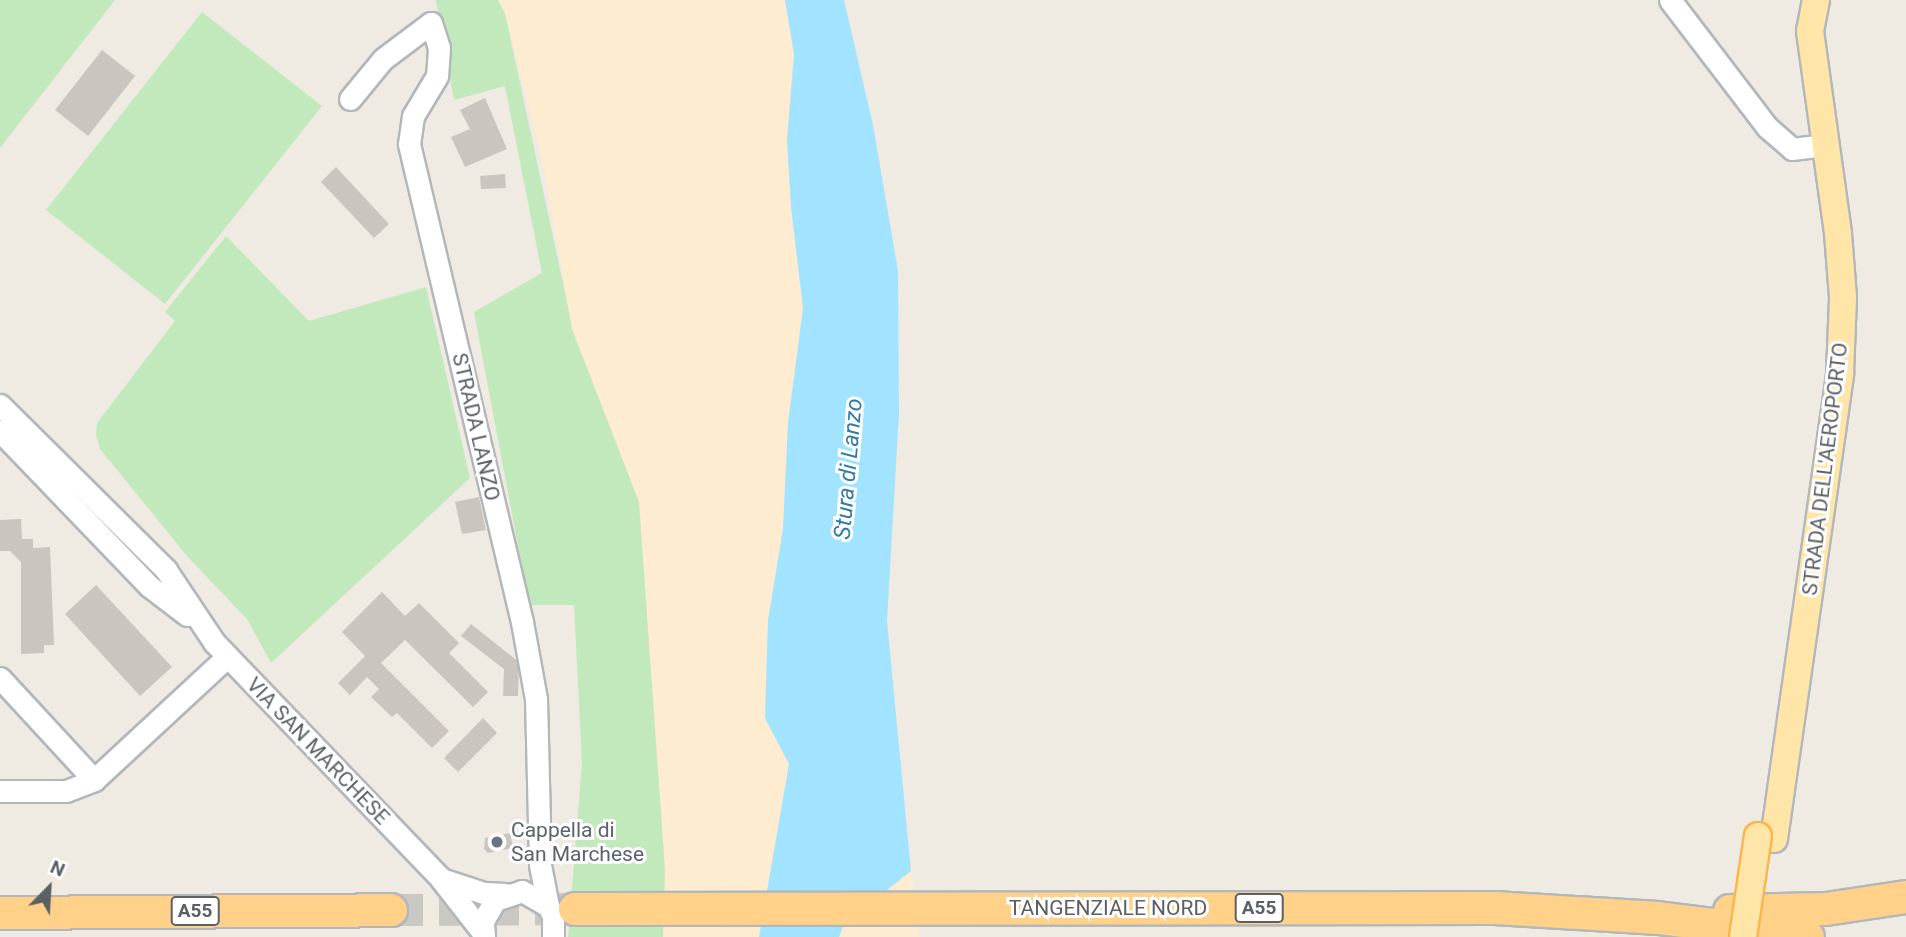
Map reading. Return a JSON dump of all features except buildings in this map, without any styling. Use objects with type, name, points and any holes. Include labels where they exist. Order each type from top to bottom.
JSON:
[{"type":"highway","points":[[1658,918],[1746,909],[1826,909],[1906,897]]},
{"type":"highway","name":"TANGENZIALE NORD","points":[[572,908],[1495,908],[1658,918],[1808,937]]},
{"type":"highway","name":"A55","points":[[0,913],[391,909]]},
{"type":"main road","name":"STRADA DELL'AEROPORTO","points":[[1743,937],[1766,837],[1840,373],[1843,297],[1817,146],[1793,37],[1798,0]]},
{"type":"main road","name":"STRADA DELL'AEROPORTO","points":[[1816,0],[1810,31],[1817,146]]},
{"type":"main road","name":"STRADA DELL'AEROPORTO","points":[[1760,937],[1766,837]]},
{"type":"street","points":[[1670,0],[1767,127],[1780,135],[1792,149],[1817,146]]},
{"type":"street","name":"STRADA LANZO","points":[[350,99],[383,59],[432,23],[439,48],[437,76],[413,116],[409,144],[522,622],[536,699],[540,865],[572,908],[553,916],[554,937]]},
{"type":"street","name":"VIA SAN MARCHESE","points":[[0,405],[166,570],[197,623]]},
{"type":"street","name":"VIA SAN MARCHESE","points":[[0,431],[149,586],[197,623],[441,879],[484,935]]},
{"type":"street","points":[[0,791],[66,791],[94,780],[227,657]]},
{"type":"street","points":[[0,678],[94,780]]},
{"type":"street","name":"STRADA LANZO","points":[[484,935],[487,910],[513,893],[535,872],[541,840]]},
{"type":"street","name":"VIA SAN MARCHESE","points":[[441,879],[484,893],[513,893]]},
{"type":"street","points":[[513,893],[572,908]]},
{"type":"green space","points":[[0,0],[115,0],[0,148]]},
{"type":"green space","points":[[436,0],[498,0],[505,13],[572,325],[660,23],[667,937],[568,937],[582,763],[574,605],[529,605],[474,312],[542,273],[505,86],[454,100]]},
{"type":"green space","points":[[202,12],[322,106],[165,304],[46,210]]},
{"type":"green space","points":[[226,236],[309,321],[426,287],[470,478],[271,663],[247,619],[188,557],[100,449],[96,435],[97,423],[175,321],[165,312]]},
{"type":"sand","points":[[498,0],[785,0],[794,54],[787,140],[791,207],[803,308],[788,423],[783,529],[768,620],[765,718],[789,764],[767,937],[663,937],[665,869],[639,502],[572,329],[544,167],[505,13]]},
{"type":"sand","points":[[911,871],[920,937],[838,937],[844,924],[874,890]]},
{"type":"water","name":"Stura di Lanzo","points":[[785,0],[844,0],[873,125],[898,271],[899,413],[887,621],[911,871],[844,924],[839,937],[759,937],[789,764],[765,718],[768,620],[783,529],[788,423],[803,308],[791,207],[787,141],[794,54]]},
{"type":"tunnel","points":[[391,910],[574,909]]},
{"type":"place","name":"Cappella di San Marchese","points":[[497,842]]}]
